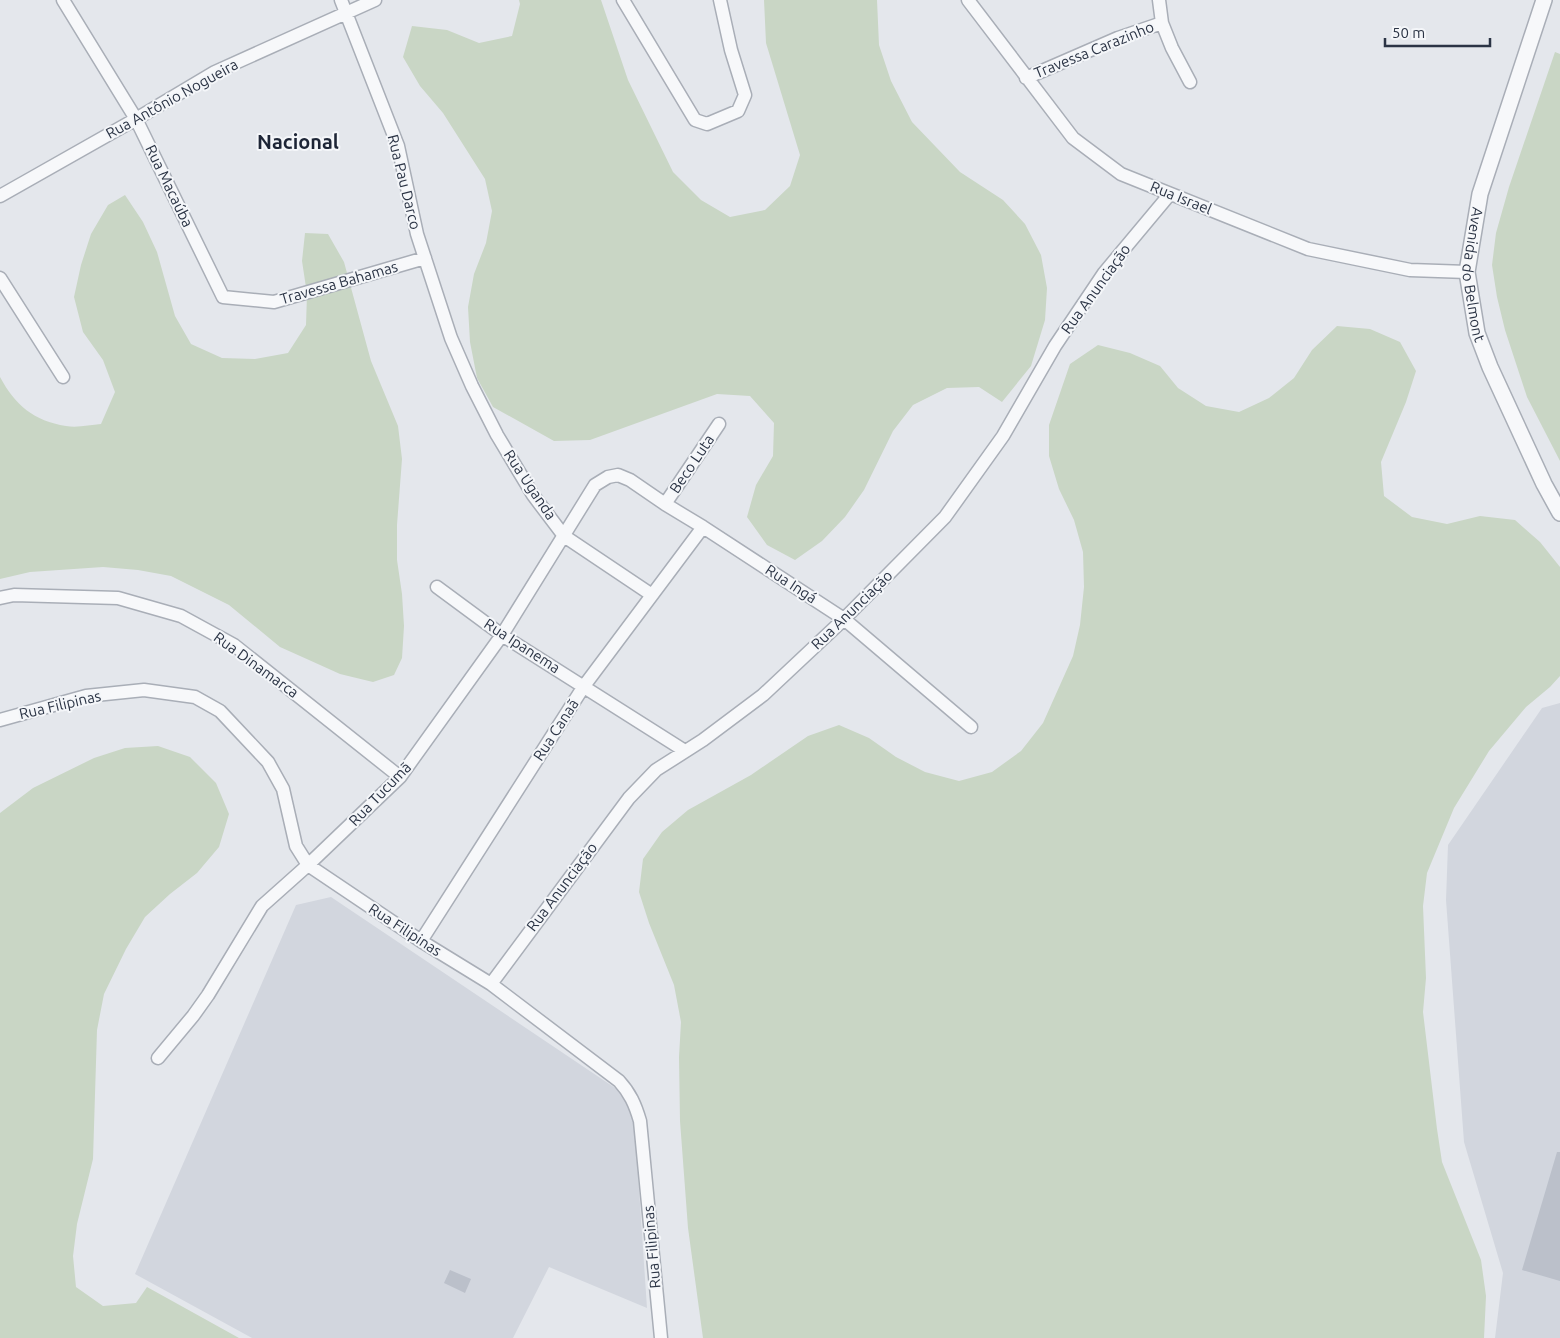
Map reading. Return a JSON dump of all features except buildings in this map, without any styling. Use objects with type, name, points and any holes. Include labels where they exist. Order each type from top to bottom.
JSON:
[{"type":"street","name":"Rua Macaúba","points":[[63,0],[136,119],[223,297]]},
{"type":"street","name":"Rua Pau Darco","points":[[341,0],[398,146],[417,234],[451,338]]},
{"type":"street","name":"Rua Antônio Nogueira","points":[[0,196],[215,72],[375,0]]},
{"type":"street","points":[[623,0],[695,120],[707,124],[738,111],[745,95],[731,50],[720,0]]},
{"type":"street","name":"Rua Israel","points":[[968,0],[1073,138],[1121,174],[1308,249],[1410,270],[1468,272]]},
{"type":"street","points":[[1159,0],[1162,23],[1172,48],[1190,82]]},
{"type":"street","name":"Avenida do Belmont","points":[[1544,0],[1480,194],[1468,272],[1477,333],[1490,367],[1544,484],[1560,513]]},
{"type":"street","name":"Travessa Carazinho","points":[[1026,78],[1118,38],[1162,23]]},
{"type":"street","name":"Rua Anunciação","points":[[491,984],[629,798],[656,770],[703,740],[763,695],[844,619],[945,517],[1003,436],[1055,346],[1104,273],[1170,194]]},
{"type":"street","name":"Travessa Bahamas","points":[[223,297],[274,302],[425,258]]},
{"type":"street","points":[[0,278],[63,377]]},
{"type":"street","name":"Rua Uganda","points":[[451,338],[472,386],[497,435],[533,495],[564,536],[652,595]]},
{"type":"street","name":"Beco Luta","points":[[665,504],[719,424]]},
{"type":"street","name":"Rua Ingá","points":[[595,485],[608,477],[618,475],[630,480],[844,619],[971,727]]},
{"type":"street","name":"Rua Tucumã","points":[[158,1058],[208,995],[262,906],[400,777],[502,635],[595,485]]},
{"type":"street","name":"Rua Canaã","points":[[421,941],[584,686],[703,527]]},
{"type":"street","name":"Rua Ipanema","points":[[437,587],[502,635],[685,751]]},
{"type":"street","name":"Rua Dinamarca","points":[[0,598],[14,595],[118,598],[181,616],[234,645],[400,777]]},
{"type":"street","name":"Rua Filipinas","points":[[0,720],[86,696],[144,690],[195,697],[220,711],[268,762],[283,789],[296,846],[308,865],[421,941],[491,984],[620,1081],[630,1093],[640,1121],[661,1338]]},
{"type":"shaded area","points":[[1560,703],[1560,1338],[1495,1338],[1503,1273],[1464,1142],[1446,900],[1448,845],[1542,708]]},
{"type":"shaded area","points":[[331,897],[633,1100],[647,1308],[549,1267],[513,1338],[252,1338],[135,1274],[296,905]]},
{"type":"green space","points":[[519,0],[601,0],[628,80],[673,172],[701,200],[730,217],[765,210],[790,186],[800,155],[766,43],[764,0],[877,0],[879,45],[891,81],[912,122],[960,172],[1003,200],[1025,224],[1041,255],[1047,288],[1045,320],[1031,366],[1002,402],[979,387],[947,388],[913,405],[893,431],[864,490],[845,517],[822,541],[795,560],[767,545],[747,517],[756,485],[773,456],[774,423],[750,396],[717,394],[590,440],[554,441],[493,407],[477,378],[470,342],[468,307],[474,274],[486,243],[492,211],[485,179],[443,113],[420,86],[403,57],[412,26],[447,30],[479,43],[512,36],[520,4]]},
{"type":"green space","points":[[1555,52],[1560,54],[1560,461],[1527,397],[1505,330],[1492,265],[1496,233],[1509,187]]},
{"type":"green space","points":[[125,195],[143,222],[157,252],[175,316],[191,344],[222,358],[255,359],[288,353],[306,325],[307,294],[302,261],[305,233],[328,234],[344,262],[371,361],[398,426],[402,459],[397,525],[397,560],[404,626],[402,658],[394,675],[373,682],[340,674],[280,647],[229,605],[171,576],[138,570],[103,567],[30,572],[0,579],[0,377],[12,396],[35,416],[55,424],[70,427],[101,424],[115,392],[103,360],[83,332],[74,297],[81,265],[91,234],[108,205]]},
{"type":"green space","points":[[1337,326],[1370,329],[1400,342],[1416,371],[1406,402],[1381,462],[1384,496],[1412,517],[1447,524],[1480,516],[1515,520],[1540,542],[1560,567],[1560,676],[1526,707],[1489,751],[1454,808],[1427,873],[1423,906],[1426,978],[1423,1012],[1437,1129],[1442,1162],[1481,1260],[1486,1296],[1484,1338],[703,1338],[688,1228],[680,1121],[679,1057],[681,1022],[674,985],[649,923],[639,892],[643,859],[662,832],[688,810],[751,775],[808,736],[839,725],[869,738],[896,757],[925,772],[959,781],[992,772],[1021,751],[1043,723],[1073,656],[1080,625],[1084,587],[1083,552],[1074,520],[1059,489],[1049,456],[1049,425],[1070,364],[1098,345],[1130,353],[1160,366],[1178,388],[1206,406],[1239,412],[1269,398],[1294,378],[1312,350]]},
{"type":"green space","points":[[158,746],[190,757],[216,783],[229,814],[219,847],[197,873],[145,917],[126,949],[104,994],[97,1030],[93,1159],[77,1224],[73,1256],[76,1287],[103,1306],[136,1303],[147,1287],[239,1338],[0,1338],[0,813],[33,788],[94,758],[125,748]]},
{"type":"district","name":"Nacional","points":[[298,142]]}]
